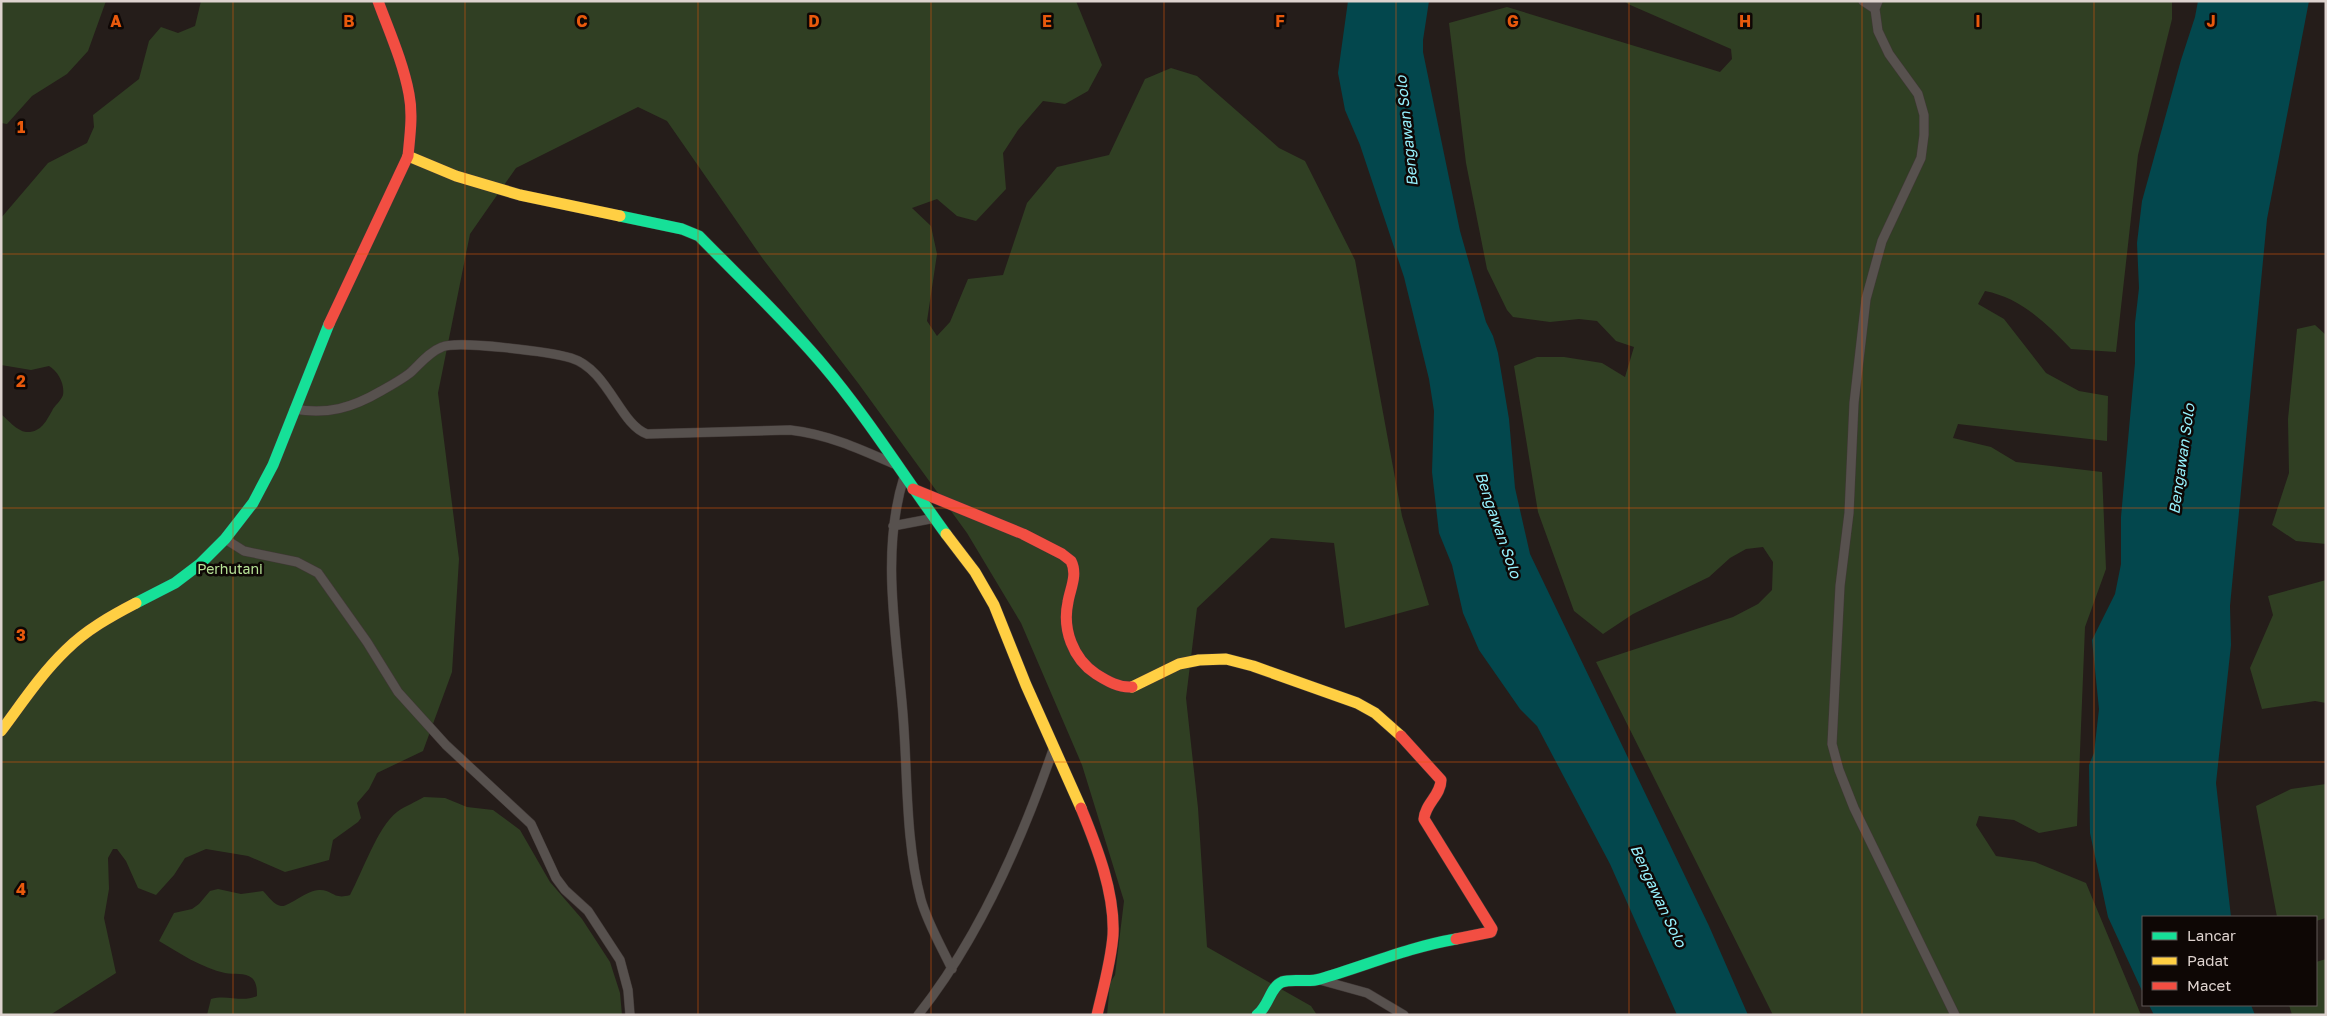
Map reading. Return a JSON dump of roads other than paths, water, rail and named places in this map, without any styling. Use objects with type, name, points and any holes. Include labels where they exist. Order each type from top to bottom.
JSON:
[{"type":"street","points":[[1,731],[49,667],[67,648],[108,618],[181,580],[200,564],[225,539],[253,503],[273,465],[342,294],[408,156],[411,126],[409,95],[400,60],[378,1]]},
{"type":"street","points":[[1863,1],[1876,5],[1876,24],[1881,39],[1889,54],[1918,94],[1924,115],[1924,135],[1921,158],[1882,241],[1867,292],[1854,403],[1849,513],[1840,586],[1832,744],[1839,770],[1854,808],[1955,1015]]},
{"type":"street","points":[[408,156],[456,176],[520,195],[682,229],[699,236],[822,364],[862,414],[904,478],[975,572],[994,605],[1026,685],[1094,839],[1109,895],[1113,934],[1109,963],[1097,1015]]},
{"type":"street","points":[[294,410],[325,412],[348,408],[394,384],[436,350],[450,345],[466,344],[550,354],[570,358],[585,364],[600,379],[634,427],[647,434],[790,430],[810,432],[836,440],[894,464]]},
{"type":"street","points":[[904,478],[897,499],[893,526],[895,648],[903,715],[908,820],[921,900],[930,925],[952,969]]},
{"type":"street","points":[[913,489],[1005,527],[1060,552],[1070,559],[1074,571],[1066,607],[1067,631],[1074,651],[1100,677],[1120,686],[1134,687],[1159,672],[1197,660],[1219,658],[1243,663],[1370,710],[1412,748],[1442,780],[1441,787],[1426,808],[1424,819],[1470,890],[1492,929],[1491,932],[1422,944],[1317,980],[1280,983],[1274,988],[1265,1009],[1257,1015]]},
{"type":"street","points":[[893,526],[935,518]]},
{"type":"street","points":[[225,539],[244,550],[297,562],[318,573],[367,642],[398,692],[446,745],[531,824],[556,878],[565,890],[588,911],[620,960],[628,990],[630,1015]]},
{"type":"street","points":[[918,1015],[952,969],[994,892],[1037,796],[1054,747]]},
{"type":"street","points":[[1317,980],[1367,993],[1404,1015]]},
{"type":"water","name":"Bengawan Solo","points":[[1348,1],[1429,1],[1423,52],[1460,231],[1486,322],[1498,353],[1509,419],[1515,488],[1530,554],[1709,926],[1748,1015],[1677,1015],[1610,864],[1537,726],[1520,709],[1479,650],[1463,613],[1452,565],[1439,533],[1432,472],[1434,411],[1429,379],[1404,277],[1360,145],[1345,110],[1338,73]]},
{"type":"water","name":"Bengawan Solo","points":[[2198,1],[2309,1],[2267,219],[2230,606],[2231,645],[2216,783],[2231,916],[2142,916],[2142,991],[2108,917],[2090,833],[2089,765],[2094,753],[2099,709],[2092,640],[2115,594],[2121,564],[2121,517],[2135,363],[2135,323],[2139,288],[2137,243],[2142,201],[2181,60],[2195,17]]},
{"type":"water","points":[[2150,1006],[2251,1006],[2255,1015],[2154,1015]]},
{"type":"park label","name":"Perhutani","points":[[230,569]]}]
